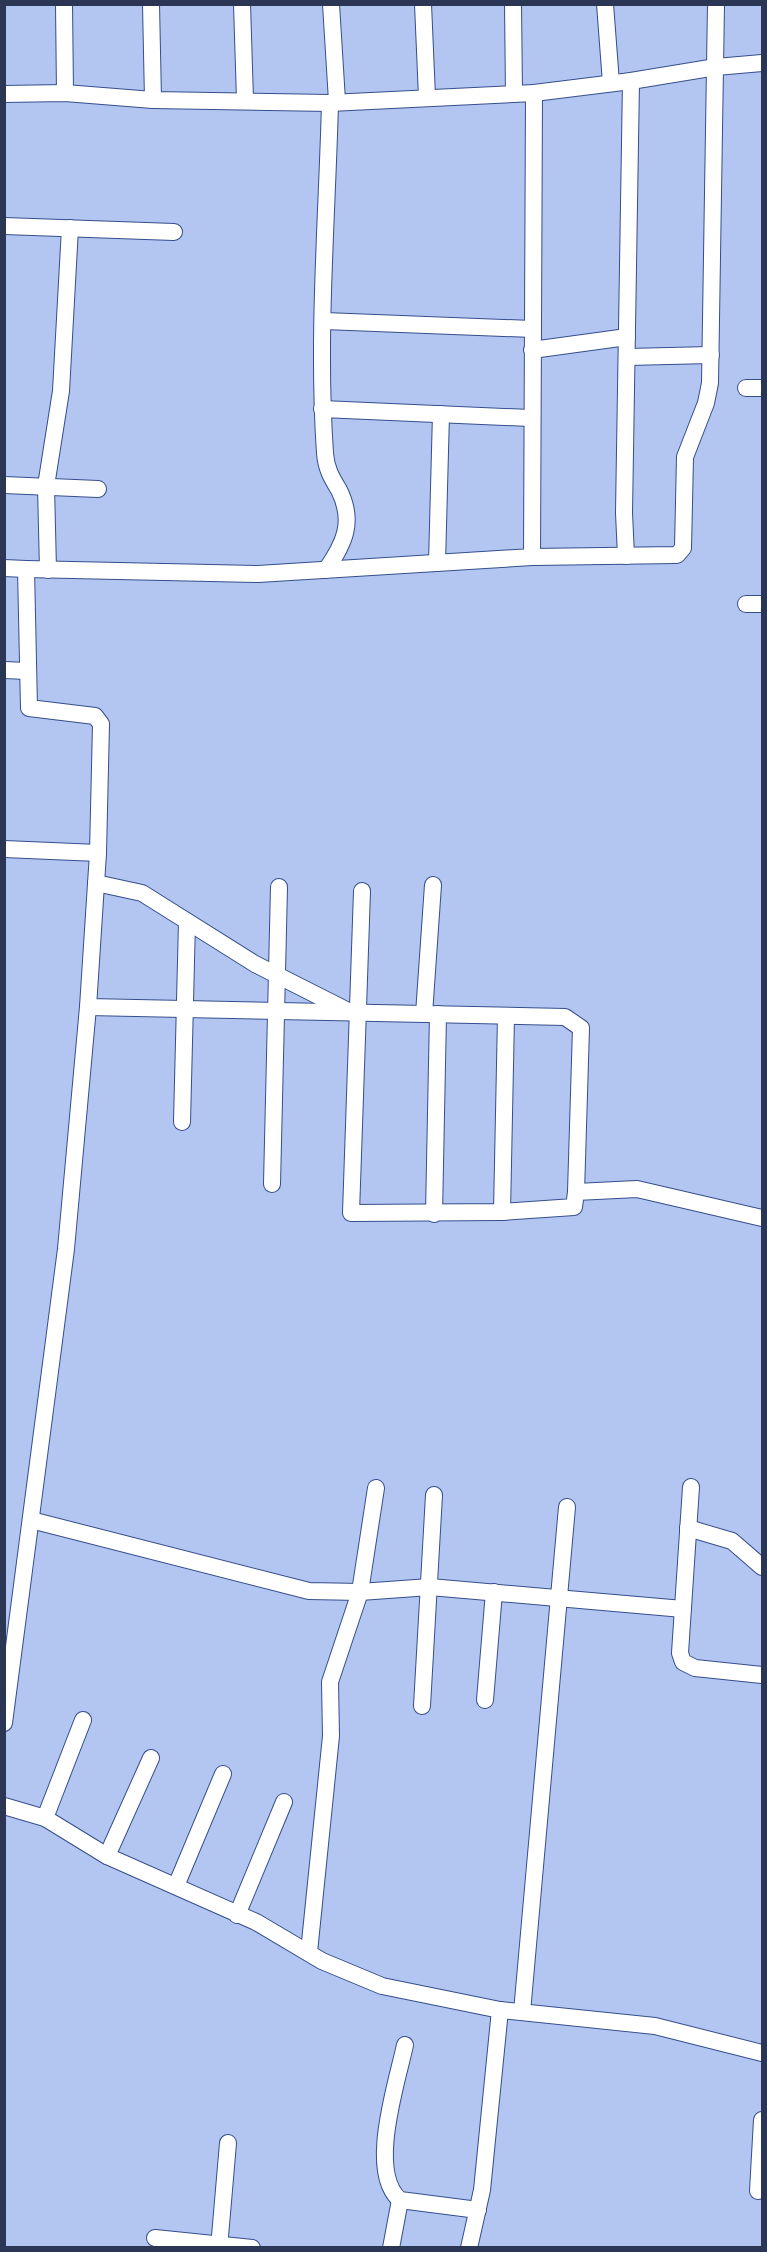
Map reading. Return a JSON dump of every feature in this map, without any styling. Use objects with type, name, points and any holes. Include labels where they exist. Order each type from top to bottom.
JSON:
[{"type":"street","points":[[64,4],[65,93]]},
{"type":"street","points":[[151,4],[153,100]]},
{"type":"street","points":[[242,4],[245,100]]},
{"type":"street","points":[[326,570],[343,545],[346,526],[345,505],[326,465],[322,409],[334,102],[331,4]]},
{"type":"street","points":[[423,4],[427,97]]},
{"type":"street","points":[[513,4],[514,94]]},
{"type":"street","points":[[605,4],[611,83]]},
{"type":"street","points":[[4,568],[258,574],[532,557],[626,556],[681,552],[685,457],[706,403],[710,383],[716,4]]},
{"type":"street","points":[[4,93],[65,93],[153,100],[334,102],[534,93],[631,81],[716,67],[762,63]]},
{"type":"street","points":[[626,556],[631,81]]},
{"type":"street","points":[[532,557],[530,418],[534,93]]},
{"type":"street","points":[[4,226],[174,232]]},
{"type":"street","points":[[48,570],[46,486],[61,390],[70,228]]},
{"type":"street","points":[[324,321],[532,329]]},
{"type":"street","points":[[532,350],[627,337]]},
{"type":"street","points":[[627,357],[711,355]]},
{"type":"street","points":[[322,409],[530,418]]},
{"type":"street","points":[[437,563],[441,414]]},
{"type":"street","points":[[4,485],[98,489]]},
{"type":"street","points":[[4,1723],[66,1249],[88,1006],[98,853],[100,720],[95,716],[29,708],[26,569]]},
{"type":"street","points":[[4,670],[27,671]]},
{"type":"street","points":[[4,849],[98,853]]},
{"type":"street","points":[[96,883],[142,892],[277,976],[355,1013]]},
{"type":"street","points":[[433,885],[431,1014],[434,1214]]},
{"type":"street","points":[[272,1184],[279,887]]},
{"type":"street","points":[[88,1006],[355,1013],[565,1017],[581,1028],[574,1208],[434,1214],[351,1213],[355,1013],[362,891]]},
{"type":"street","points":[[182,1122],[187,922]]},
{"type":"street","points":[[502,1212],[506,1016]]},
{"type":"street","points":[[576,1192],[637,1189],[762,1218]]},
{"type":"street","points":[[691,1487],[680,1653],[686,1665],[695,1668],[762,1675]]},
{"type":"street","points":[[309,1952],[331,1736],[330,1682],[360,1592],[376,1488]]},
{"type":"street","points":[[422,1706],[434,1495]]},
{"type":"street","points":[[522,2012],[567,1507]]},
{"type":"street","points":[[31,1520],[309,1591],[360,1592],[430,1587],[683,1609]]},
{"type":"street","points":[[688,1528],[732,1541],[762,1567]]},
{"type":"street","points":[[486,1700],[494,1592]]},
{"type":"street","points":[[45,1818],[82,1720]]},
{"type":"street","points":[[107,1856],[150,1758]]},
{"type":"street","points":[[176,1886],[223,1774]]},
{"type":"street","points":[[237,1915],[285,1802]]},
{"type":"street","points":[[4,1806],[45,1818],[107,1856],[256,1922],[322,1961],[382,1986],[500,2010],[655,2026],[762,2053]]},
{"type":"street","points":[[469,2247],[482,2190],[500,2010]]},
{"type":"street","points":[[405,2046],[385,2156],[386,2177],[391,2192],[400,2200],[478,2211]]},
{"type":"street","points":[[758,2191],[762,2120]]},
{"type":"street","points":[[220,2246],[228,2143]]},
{"type":"street","points":[[391,2247],[400,2200]]},
{"type":"street","points":[[154,2238],[220,2246],[252,2247]]}]
